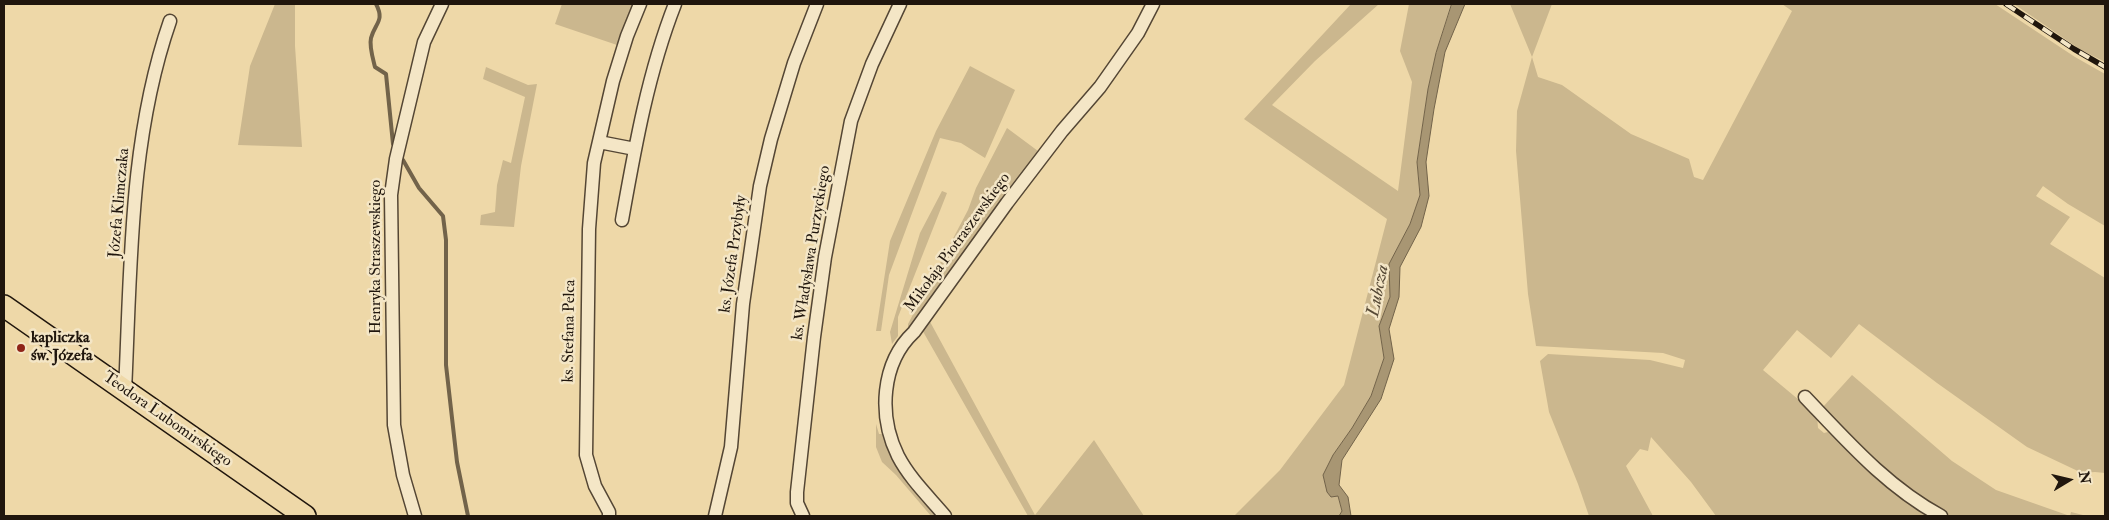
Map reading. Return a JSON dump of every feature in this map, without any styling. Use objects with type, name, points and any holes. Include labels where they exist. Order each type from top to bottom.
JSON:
[{"type":"highway","name":"Teodora Lubomirskiego","points":[[4,306],[305,516]]},
{"type":"street","name":"Henryka Straszewskiego","points":[[415,516],[399,460],[394,425],[391,195],[396,159],[424,42],[442,4]]},
{"type":"street","name":"ks. Stefana Pelca","points":[[609,516],[589,469],[585,438],[589,229],[594,163],[613,81],[627,36],[640,4]]},
{"type":"street","points":[[622,220],[634,149],[650,81],[675,4]]},
{"type":"street","name":"ks. Józefa Przybyły","points":[[715,516],[731,447],[743,304],[760,186],[770,139],[794,63],[816,4]]},
{"type":"street","name":"ks. Władysława Purzyckiego","points":[[803,516],[797,504],[797,492],[814,336],[826,248],[851,121],[880,47],[900,4]]},
{"type":"street","name":"Mikołaja Piotraszewskiego","points":[[946,516],[918,486],[898,456],[890,435],[886,413],[886,390],[892,362],[903,342],[914,332],[1007,203],[1062,131],[1100,87],[1138,33],[1153,4]]},
{"type":"street","name":"Józefa Klimczaka","points":[[126,391],[136,183],[150,88],[159,52],[170,20]]},
{"type":"street","points":[[599,142],[634,149]]},
{"type":"street","points":[[1805,397],[1869,464],[1916,503],[1941,516]]},
{"type":"shaded area","points":[[275,4],[295,4],[295,46],[302,147],[238,145],[250,66]]},
{"type":"shaded area","points":[[562,4],[635,4],[620,46],[555,24]]},
{"type":"shaded area","points":[[1351,4],[1379,4],[1315,61],[1272,105],[1398,191],[1412,82],[1400,51],[1409,4],[1452,4],[1436,53],[1428,89],[1417,162],[1420,195],[1410,224],[1389,264],[1390,297],[1379,326],[1384,358],[1371,396],[1333,455],[1338,496],[1342,511],[1339,516],[1234,516],[1280,470],[1344,385],[1387,219],[1244,119]]},
{"type":"shaded area","points":[[1452,4],[1465,4],[1445,52],[1434,109],[1426,162],[1429,196],[1421,227],[1400,267],[1399,297],[1389,329],[1394,359],[1381,399],[1342,460],[1339,485],[1348,497],[1351,516],[1339,516],[1342,511],[1338,496],[1331,497],[1327,492],[1323,475],[1333,455],[1371,396],[1384,358],[1379,326],[1390,297],[1389,264],[1410,224],[1420,195],[1417,162],[1428,89],[1436,53]]},
{"type":"shaded area","points":[[1510,4],[1552,4],[1532,57]]},
{"type":"shaded area","points":[[1782,4],[1995,4],[2075,57],[2105,74],[2105,226],[2068,204],[2043,186],[2036,196],[2070,217],[2050,244],[2105,278],[2105,473],[2082,473],[2027,447],[1937,383],[1859,324],[1831,358],[1797,330],[1763,370],[1817,415],[1818,428],[1824,433],[1828,432],[1890,489],[1927,516],[1716,516],[1691,482],[1651,437],[1648,451],[1640,449],[1626,466],[1653,516],[1589,516],[1549,412],[1540,361],[1548,354],[1650,360],[1683,368],[1685,360],[1663,353],[1536,346],[1528,294],[1516,151],[1517,111],[1532,57],[1538,77],[1562,85],[1631,134],[1689,159],[1694,177],[1703,180],[1792,11]]},
{"type":"shaded area","points":[[2014,4],[2105,4],[2105,62],[2081,50]]},
{"type":"shaded area","points":[[970,66],[1015,90],[985,158],[961,143],[940,138],[889,275],[881,331],[876,331],[890,241],[936,131]]},
{"type":"shaded area","points":[[486,67],[528,85],[537,84],[521,166],[514,227],[480,225],[481,215],[495,212],[497,185],[503,160],[511,163],[525,97],[483,79]]},
{"type":"shaded area","points":[[1007,128],[1038,151],[908,332],[908,324],[968,210],[976,188]]},
{"type":"shaded area","points":[[942,191],[947,193],[898,317],[898,336],[892,344],[890,332],[920,233]]},
{"type":"shaded area","points":[[928,318],[1035,515],[1094,440],[1144,516],[1028,516],[921,328]]},
{"type":"shaded area","points":[[1852,375],[1952,461],[1996,490],[2070,516],[1951,516],[1905,487],[1822,408]]},
{"type":"shaded area","points":[[876,424],[879,434],[886,434],[940,516],[931,516],[896,475],[882,462],[876,447]]},
{"type":"shaded area","points":[[2071,512],[2087,516],[2070,516]]},
{"type":"waterway","points":[[376,4],[380,14],[371,38],[371,49],[375,67],[386,74],[393,144]]},
{"type":"waterway","points":[[403,160],[419,188],[443,216],[446,240],[446,365],[457,462],[468,516]]},
{"type":"railway","points":[[2006,4],[2105,67]]},
{"type":"place","name":"kapliczka św. Józefa","points":[[21,348]]},
{"type":"water label","name":"Lubcza","points":[[1379,291]]}]
